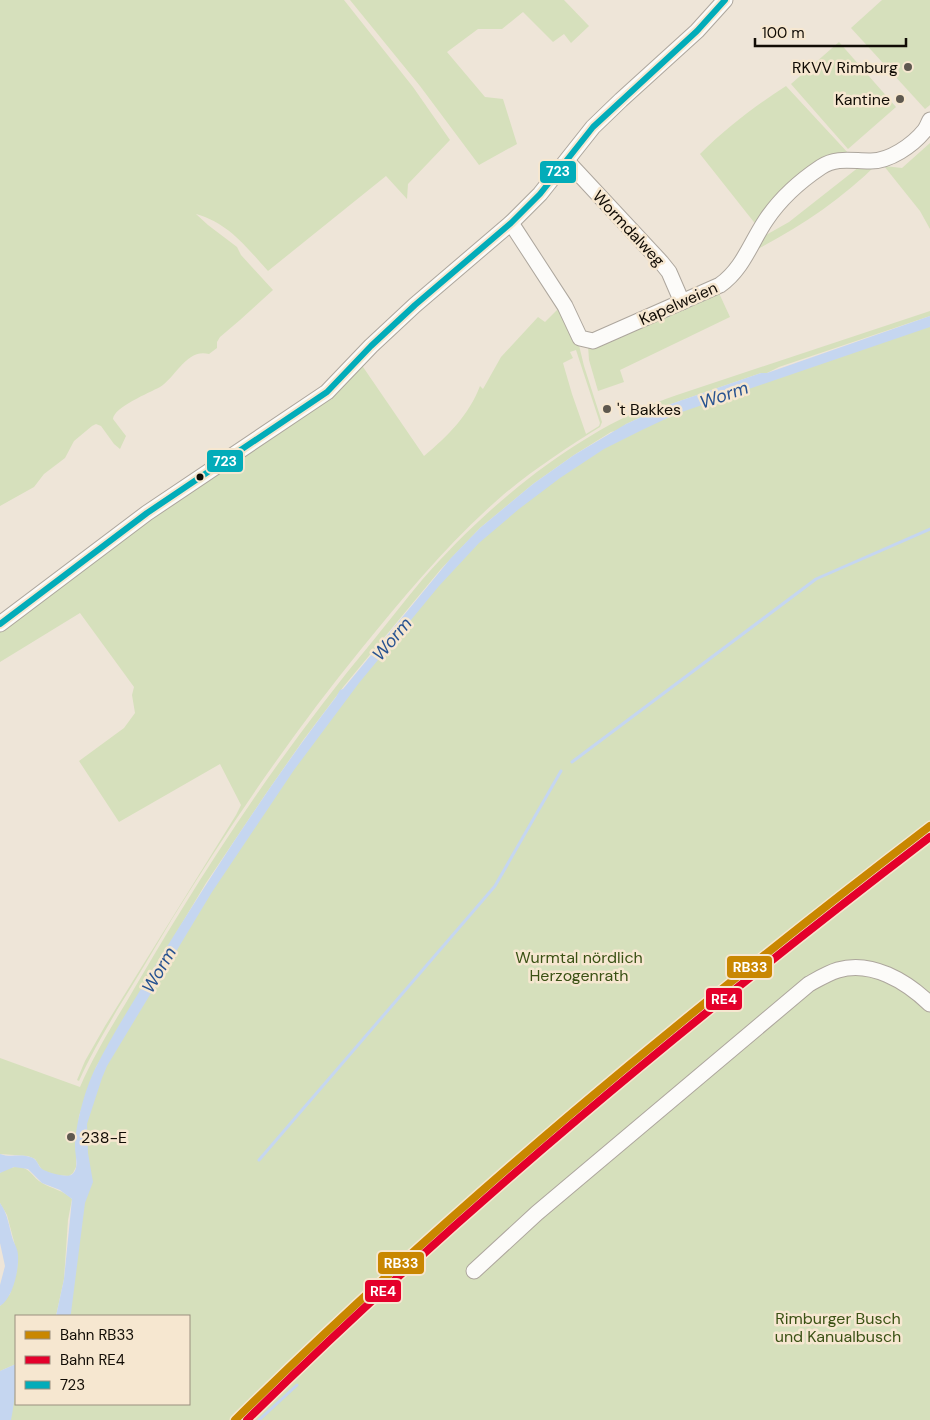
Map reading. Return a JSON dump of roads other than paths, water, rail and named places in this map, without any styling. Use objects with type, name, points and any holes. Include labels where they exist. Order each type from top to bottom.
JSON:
[{"type":"street","points":[[0,624],[56,580],[147,514],[318,399],[415,305],[511,224],[540,194],[593,127],[697,31],[725,0]]},
{"type":"street","name":"Kapelweien","points":[[511,224],[565,306],[578,336],[583,340],[593,341],[720,285],[730,278],[741,264],[768,218],[790,192],[812,174],[835,160],[875,161],[894,155],[904,150],[925,130],[930,120]]},
{"type":"street","name":"Wormdalweg","points":[[567,161],[662,262],[669,272],[682,302]]},
{"type":"street","points":[[474,1271],[537,1213],[809,984],[838,970],[866,968],[903,982],[930,1004]]},
{"type":"water","name":"Worm","points":[[930,316],[930,327],[676,414],[604,449],[560,478],[519,509],[479,543],[439,586],[359,683],[294,770],[212,892],[107,1066],[87,1124],[88,1153],[93,1182],[85,1203],[71,1313],[70,1315],[56,1315],[64,1279],[72,1199],[60,1190],[42,1183],[28,1169],[14,1167],[0,1173],[0,1154],[33,1158],[42,1169],[48,1172],[65,1176],[74,1173],[76,1166],[75,1138],[82,1106],[88,1084],[105,1050],[133,1001],[251,815],[340,690],[343,689],[451,558],[480,528],[533,484],[574,455],[626,424],[668,405],[761,373],[767,373]]},
{"type":"water","points":[[0,1203],[7,1216],[18,1253],[18,1261],[12,1290],[5,1302],[0,1306],[0,1285],[5,1266],[0,1243]]},
{"type":"water","points":[[15,1364],[15,1392],[11,1420],[0,1420],[0,1371]]},
{"type":"waterway","points":[[572,762],[816,579],[930,529]]},
{"type":"waterway","points":[[259,1160],[495,886],[561,771]]},
{"type":"waterway","points":[[259,1420],[297,1385]]},
{"type":"rail line","name":"RB33","points":[[235,1420],[401,1263],[573,1112],[750,967],[930,826]]},
{"type":"rail line","name":"RE4","points":[[247,1420],[410,1266],[579,1118],[753,975],[930,837]]},
{"type":"place","name":"RKVV Rimburg","points":[[908,67]]},
{"type":"place","name":"Kantine","points":[[900,99]]},
{"type":"place","name":"'t Bakkes","points":[[607,409]]},
{"type":"place","name":"238-E","points":[[71,1137]]},
{"type":"park label","name":"Wurmtal nördlich Herzogenrath","points":[[579,966]]},
{"type":"park label","name":"Rimburger Busch und Kanualbusch","points":[[838,1327]]}]
